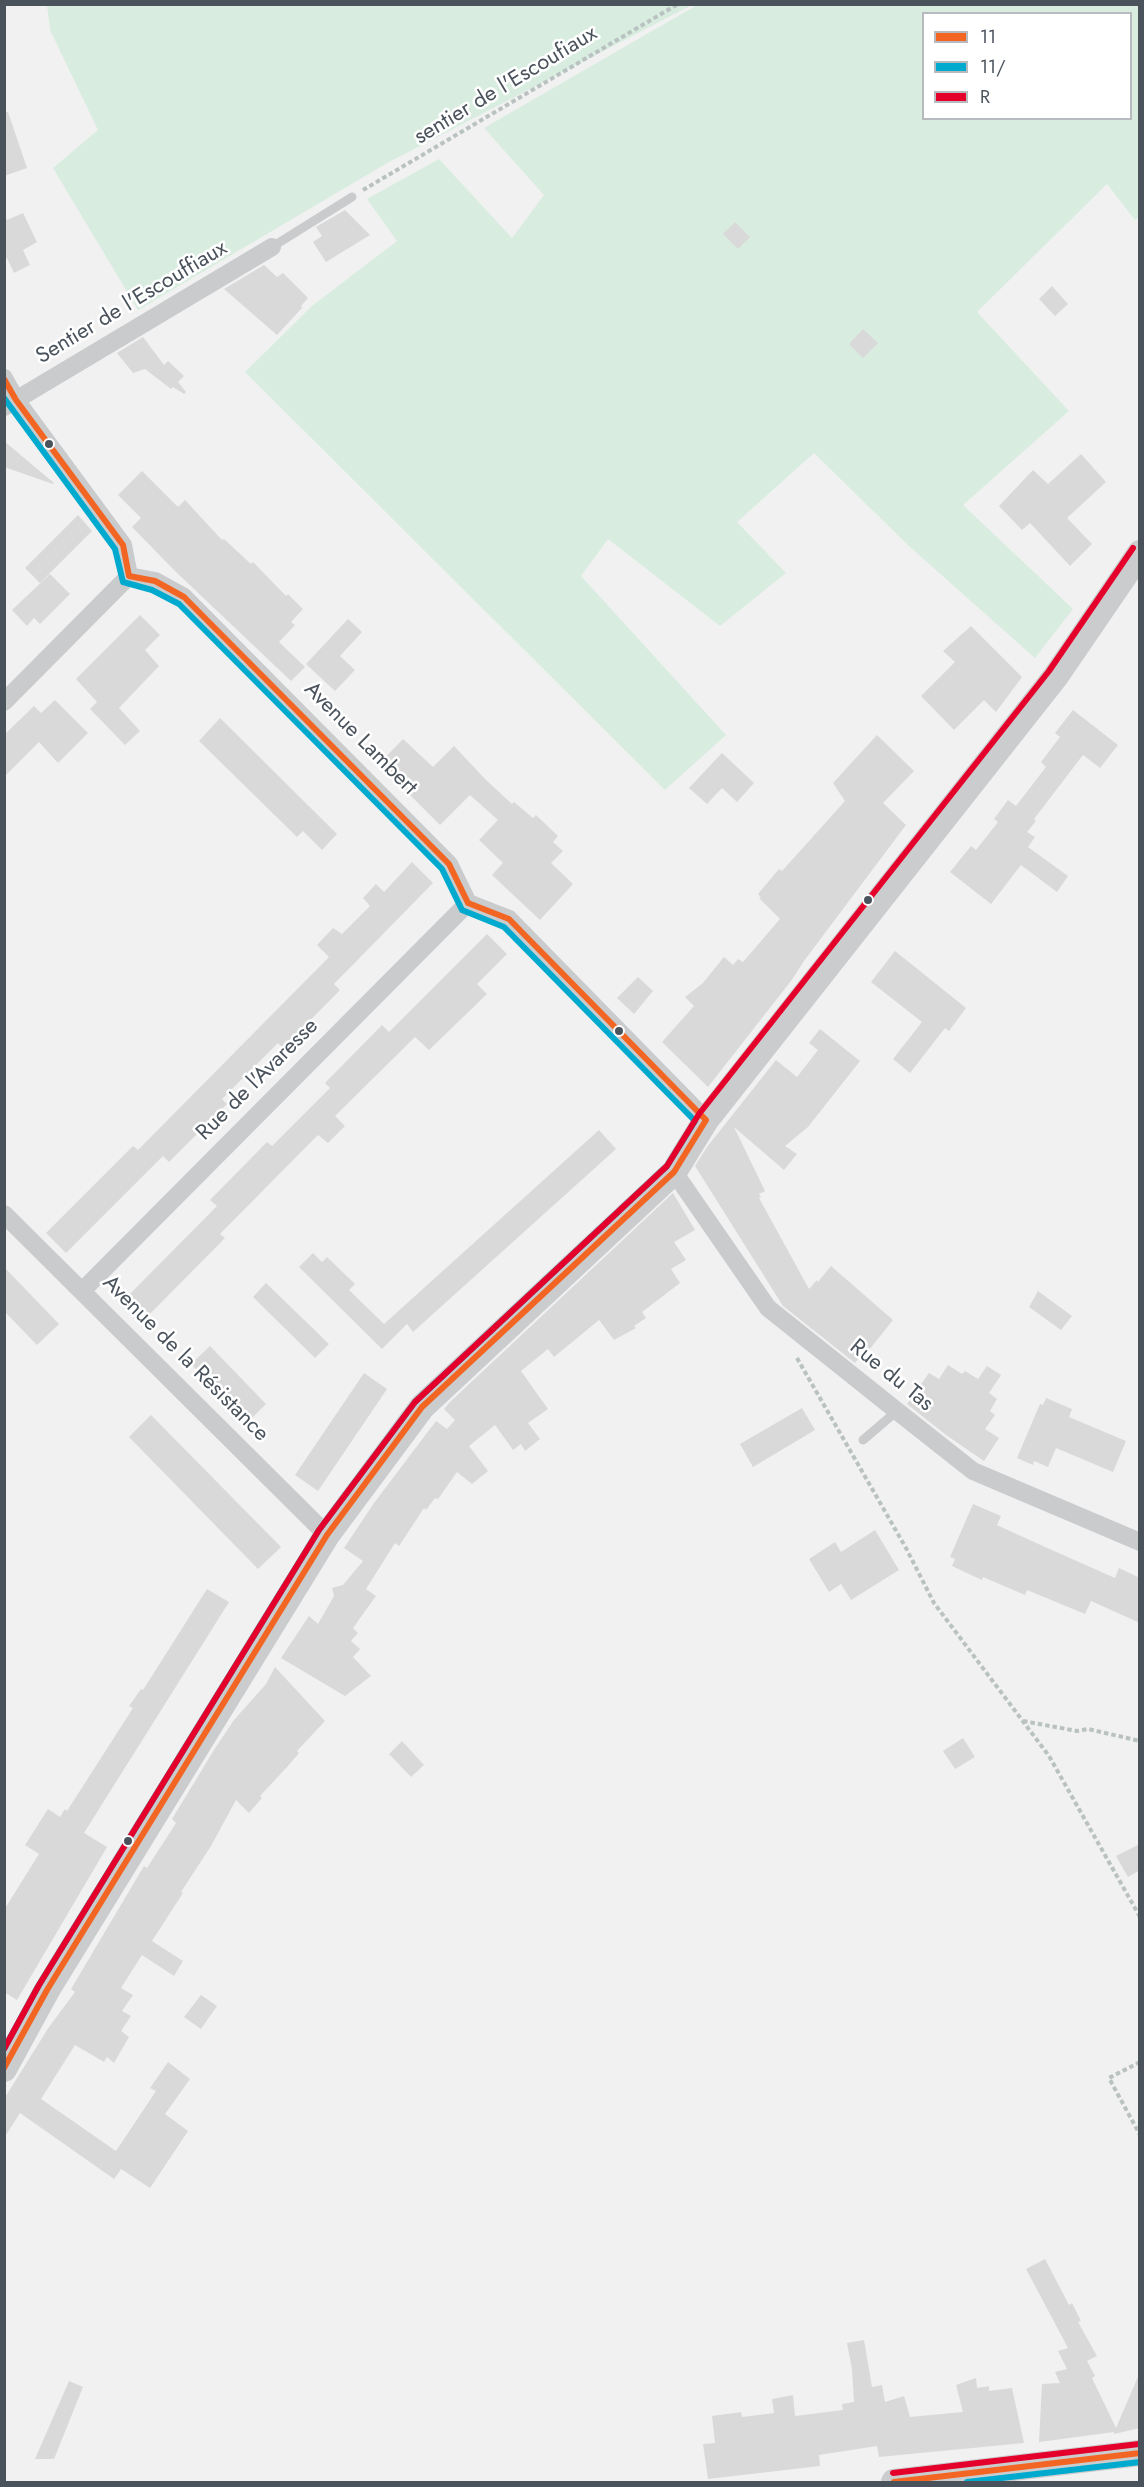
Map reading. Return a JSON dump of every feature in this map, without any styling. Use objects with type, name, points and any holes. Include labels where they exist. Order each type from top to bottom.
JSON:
[{"type":"street","name":"Sentier de l'Escouffiaux","points":[[10,404],[272,247]]},
{"type":"street","points":[[4,378],[10,404],[123,545],[129,576],[4,702]]},
{"type":"street","points":[[4,2069],[47,1990],[327,1535],[422,1407],[674,1172],[706,1120],[1056,676],[1140,553]]},
{"type":"street","name":"Avenue Lambert","points":[[129,576],[155,582],[184,597],[449,864],[468,903]]},
{"type":"street","points":[[468,903],[508,919],[706,1120]]},
{"type":"street","name":"Rue de l'Avaresse","points":[[82,1291],[468,903]]},
{"type":"street","name":"Rue du Tas","points":[[674,1172],[768,1308],[897,1411],[973,1471],[1140,1542]]},
{"type":"street","name":"Avenue de la Résistance","points":[[6,1218],[327,1535]]},
{"type":"street","points":[[894,2482],[1140,2453]]},
{"type":"lane","points":[[272,247],[352,197]]},
{"type":"lane","points":[[863,1440],[897,1411]]},
{"type":"path","name":"sentier de l'Escoufiaux","points":[[352,197],[678,4]]},
{"type":"path","points":[[791,1348],[906,1548],[934,1603],[1050,1756],[1140,1917]]},
{"type":"path","points":[[1023,1721],[1077,1731],[1088,1729],[1140,1741]]},
{"type":"path","points":[[1140,2062],[1108,2078],[1140,2135]]},
{"type":"green space","points":[[47,4],[692,5],[389,162],[138,310],[53,168],[98,130],[50,30]]},
{"type":"green space","points":[[697,5],[1139,5],[1139,217],[1135,220],[1107,184],[977,312],[1069,411],[963,505],[1073,609],[1035,658],[910,547],[814,453],[737,522],[786,573],[720,626],[608,539],[581,576],[726,735],[665,790],[245,372],[312,306],[397,241],[367,199],[439,159],[512,238],[544,195],[484,128]]},
{"type":"building","points":[[4,112],[8,112],[27,168],[4,176]]},
{"type":"building","points":[[345,210],[370,235],[326,262],[313,242],[322,236],[316,227]]},
{"type":"building","points":[[23,213],[37,242],[23,250],[30,265],[14,273],[7,258],[4,259],[4,215],[7,220]]},
{"type":"building","points":[[735,222],[750,237],[738,249],[723,234]]},
{"type":"building","points":[[264,265],[277,277],[283,273],[308,298],[301,306],[302,308],[277,335],[224,289]]},
{"type":"building","points":[[1052,286],[1068,304],[1055,316],[1039,299]]},
{"type":"building","points":[[863,329],[878,343],[863,358],[849,344]]},
{"type":"building","points":[[143,337],[164,365],[168,361],[184,376],[178,382],[186,392],[184,394],[173,387],[171,389],[145,369],[133,373],[117,353]]},
{"type":"building","points":[[4,441],[54,483],[4,467]]},
{"type":"building","points":[[1081,454],[1106,482],[1067,518],[1092,544],[1070,566],[1030,523],[1022,530],[999,506],[1033,470],[1048,484]]},
{"type":"building","points":[[142,471],[178,507],[185,500],[222,540],[224,539],[251,564],[253,562],[286,596],[288,594],[303,609],[291,622],[295,625],[279,642],[305,667],[291,681],[132,527],[141,518],[118,495]]},
{"type":"building","points":[[78,515],[92,531],[40,583],[25,568]]},
{"type":"building","points":[[50,574],[70,594],[40,624],[34,618],[27,626],[12,610]]},
{"type":"building","points":[[140,615],[160,635],[145,650],[159,666],[119,708],[140,731],[125,745],[90,709],[97,702],[76,679]]},
{"type":"building","points":[[348,619],[362,632],[340,656],[355,670],[335,691],[306,664]]},
{"type":"building","points":[[971,626],[1022,677],[996,712],[984,700],[954,730],[921,696],[955,662],[943,651]]},
{"type":"building","points":[[55,700],[88,733],[58,763],[39,742],[4,777],[4,735],[34,706],[41,713]]},
{"type":"building","points":[[1073,710],[1118,745],[1100,768],[1083,755],[1034,819],[1036,821],[1027,832],[1035,837],[1028,847],[1068,876],[1057,892],[1021,865],[991,904],[950,872],[971,846],[976,850],[998,822],[994,819],[1008,800],[1016,806],[1046,767],[1041,762],[1060,737],[1055,733]]},
{"type":"building","points":[[220,718],[337,834],[322,850],[303,831],[297,837],[199,741]]},
{"type":"building","points":[[877,735],[914,771],[883,803],[906,825],[791,981],[708,1087],[662,1042],[694,1006],[685,997],[703,983],[724,957],[733,965],[738,959],[743,962],[780,919],[759,898],[761,897],[758,894],[779,869],[782,871],[845,801],[833,783]]},
{"type":"building","points":[[403,739],[433,767],[454,746],[512,804],[514,802],[533,818],[536,815],[558,836],[553,842],[563,851],[551,863],[573,884],[540,920],[492,875],[503,863],[479,840],[498,820],[470,795],[440,825],[379,764]]},
{"type":"building","points":[[722,753],[754,783],[737,802],[722,788],[707,804],[689,788]]},
{"type":"building","points":[[412,862],[433,883],[334,984],[340,990],[283,1048],[278,1043],[222,1099],[227,1104],[169,1162],[163,1156],[66,1253],[46,1233],[133,1146],[138,1150],[329,957],[317,945],[333,928],[342,934],[370,906],[363,898],[376,884],[384,892]]},
{"type":"building","points":[[487,934],[507,954],[477,984],[487,994],[429,1050],[415,1037],[335,1116],[345,1126],[328,1143],[318,1135],[220,1234],[225,1238],[140,1324],[120,1304],[217,1206],[210,1200],[267,1142],[272,1146],[330,1088],[325,1083],[382,1025],[389,1032]]},
{"type":"building","points":[[895,951],[966,1008],[949,1031],[945,1028],[910,1073],[893,1059],[922,1022],[871,982]]},
{"type":"building","points":[[638,977],[653,991],[634,1014],[617,998]]},
{"type":"building","points":[[820,1029],[860,1061],[808,1127],[785,1146],[797,1154],[784,1170],[734,1127],[765,1191],[759,1194],[761,1197],[759,1198],[809,1289],[831,1266],[893,1320],[865,1355],[863,1353],[855,1363],[783,1306],[695,1166],[707,1147],[776,1060],[797,1077],[818,1050],[809,1043]]},
{"type":"building","points":[[599,1130],[616,1149],[413,1332],[407,1324],[382,1349],[299,1267],[313,1253],[322,1262],[327,1257],[355,1284],[349,1290],[384,1324]]},
{"type":"building","points":[[673,1193],[695,1230],[674,1242],[686,1260],[671,1269],[680,1283],[642,1312],[646,1318],[634,1326],[636,1328],[614,1340],[599,1320],[554,1357],[548,1349],[521,1371],[548,1409],[528,1423],[540,1439],[525,1451],[521,1444],[513,1450],[495,1425],[469,1446],[488,1471],[472,1484],[457,1472],[438,1499],[435,1498],[426,1510],[424,1508],[399,1546],[395,1543],[366,1589],[376,1596],[353,1628],[358,1633],[351,1641],[360,1649],[353,1657],[371,1676],[345,1696],[281,1658],[309,1616],[318,1624],[334,1596],[332,1588],[343,1585],[363,1561],[344,1548],[374,1503],[436,1421],[447,1429],[455,1420],[444,1409]]},
{"type":"building","points":[[4,1267],[59,1324],[37,1345],[4,1311]]},
{"type":"building","points":[[266,1283],[329,1344],[315,1358],[253,1297]]},
{"type":"building","points":[[1038,1291],[1072,1316],[1061,1330],[1029,1307]]},
{"type":"building","points":[[210,1346],[266,1404],[248,1422],[191,1364]]},
{"type":"building","points":[[948,1365],[962,1374],[965,1371],[978,1379],[987,1366],[1001,1375],[989,1393],[997,1399],[990,1411],[995,1415],[985,1429],[999,1438],[984,1461],[907,1404],[929,1373],[939,1379]]},
{"type":"building","points":[[364,1373],[387,1389],[318,1491],[295,1475]]},
{"type":"building","points":[[1046,1398],[1072,1409],[1069,1417],[1126,1441],[1113,1472],[1056,1448],[1048,1467],[1034,1461],[1033,1465],[1017,1458],[1040,1404],[1043,1405]]},
{"type":"building","points":[[802,1408],[815,1430],[753,1467],[740,1444]]},
{"type":"building","points":[[151,1415],[281,1547],[258,1569],[129,1437]]},
{"type":"building","points":[[973,1504],[1001,1516],[997,1525],[1045,1547],[1115,1578],[1119,1568],[1140,1578],[1140,1623],[1091,1601],[1085,1614],[1027,1590],[1025,1595],[983,1577],[982,1580],[952,1566],[955,1559],[950,1557]]},
{"type":"building","points":[[875,1530],[899,1570],[851,1600],[841,1584],[829,1592],[809,1559],[835,1542],[841,1552]]},
{"type":"building","points":[[207,1589],[229,1602],[84,1833],[107,1847],[17,2000],[4,1992],[4,1910],[39,1854],[25,1845],[48,1809],[60,1817],[65,1809],[67,1811],[133,1708],[129,1706],[141,1689],[143,1690]]},
{"type":"building","points":[[275,1667],[325,1721],[297,1751],[299,1753],[260,1796],[262,1798],[249,1813],[236,1800],[211,1846],[181,1892],[183,1893],[152,1941],[183,1961],[174,1976],[142,1955],[121,1988],[133,1995],[122,2011],[131,2016],[121,2031],[129,2037],[114,2063],[107,2057],[104,2062],[75,2045],[41,2099],[116,2151],[156,2091],[150,2088],[168,2062],[190,2079],[165,2114],[188,2131],[150,2188],[121,2169],[114,2179],[20,2113],[4,2138],[4,2099],[49,2027],[75,1992],[71,1989],[144,1866],[147,1868],[176,1823],[172,1819],[214,1750],[234,1720],[266,1684]]},
{"type":"building","points":[[963,1738],[975,1757],[955,1769],[943,1751]]},
{"type":"building","points":[[402,1741],[424,1765],[411,1777],[389,1754]]},
{"type":"building","points":[[1140,1844],[1140,1870],[1128,1877],[1116,1856]]},
{"type":"building","points":[[201,1995],[217,2006],[201,2029],[184,2017]]},
{"type":"building","points":[[1045,2259],[1069,2305],[1072,2303],[1081,2321],[1078,2322],[1097,2356],[1087,2361],[1095,2376],[1092,2378],[1116,2428],[1140,2372],[1140,2428],[1114,2434],[1114,2432],[1039,2442],[1042,2384],[1060,2383],[1055,2372],[1067,2369],[1058,2351],[1068,2348],[1026,2269]]},
{"type":"building","points":[[864,2340],[872,2387],[882,2385],[885,2402],[904,2396],[910,2417],[963,2412],[956,2385],[976,2378],[977,2388],[989,2386],[989,2391],[1012,2388],[1024,2443],[879,2457],[877,2446],[819,2455],[820,2466],[708,2479],[703,2444],[715,2443],[712,2416],[741,2412],[742,2417],[774,2413],[772,2399],[793,2395],[795,2416],[843,2410],[842,2404],[854,2402],[852,2369],[847,2343]]},
{"type":"building","points":[[69,2381],[83,2387],[54,2459],[35,2459]]},
{"type":"transit line","name":"11","points":[[4,379],[16,400],[123,545],[129,576],[155,581],[184,597],[449,864],[468,903],[509,919],[706,1120],[674,1172],[422,1407],[327,1535],[47,1990],[4,2068]]},
{"type":"transit line","name":"11/","points":[[4,398],[115,549],[123,582],[152,590],[179,604],[442,869],[462,910],[504,927],[695,1121],[667,1166],[415,1402],[319,1530],[39,1985],[4,2049]]},
{"type":"transit line","name":"R","points":[[4,2049],[39,1985],[319,1530],[415,1402],[667,1166],[699,1114],[1049,671],[1133,548]]},
{"type":"transit line","name":"R","points":[[893,2473],[1139,2444]]},
{"type":"transit line","name":"11","points":[[894,2482],[1140,2453]]},
{"type":"transit line","name":"11/","points":[[967,2482],[1140,2462]]}]
